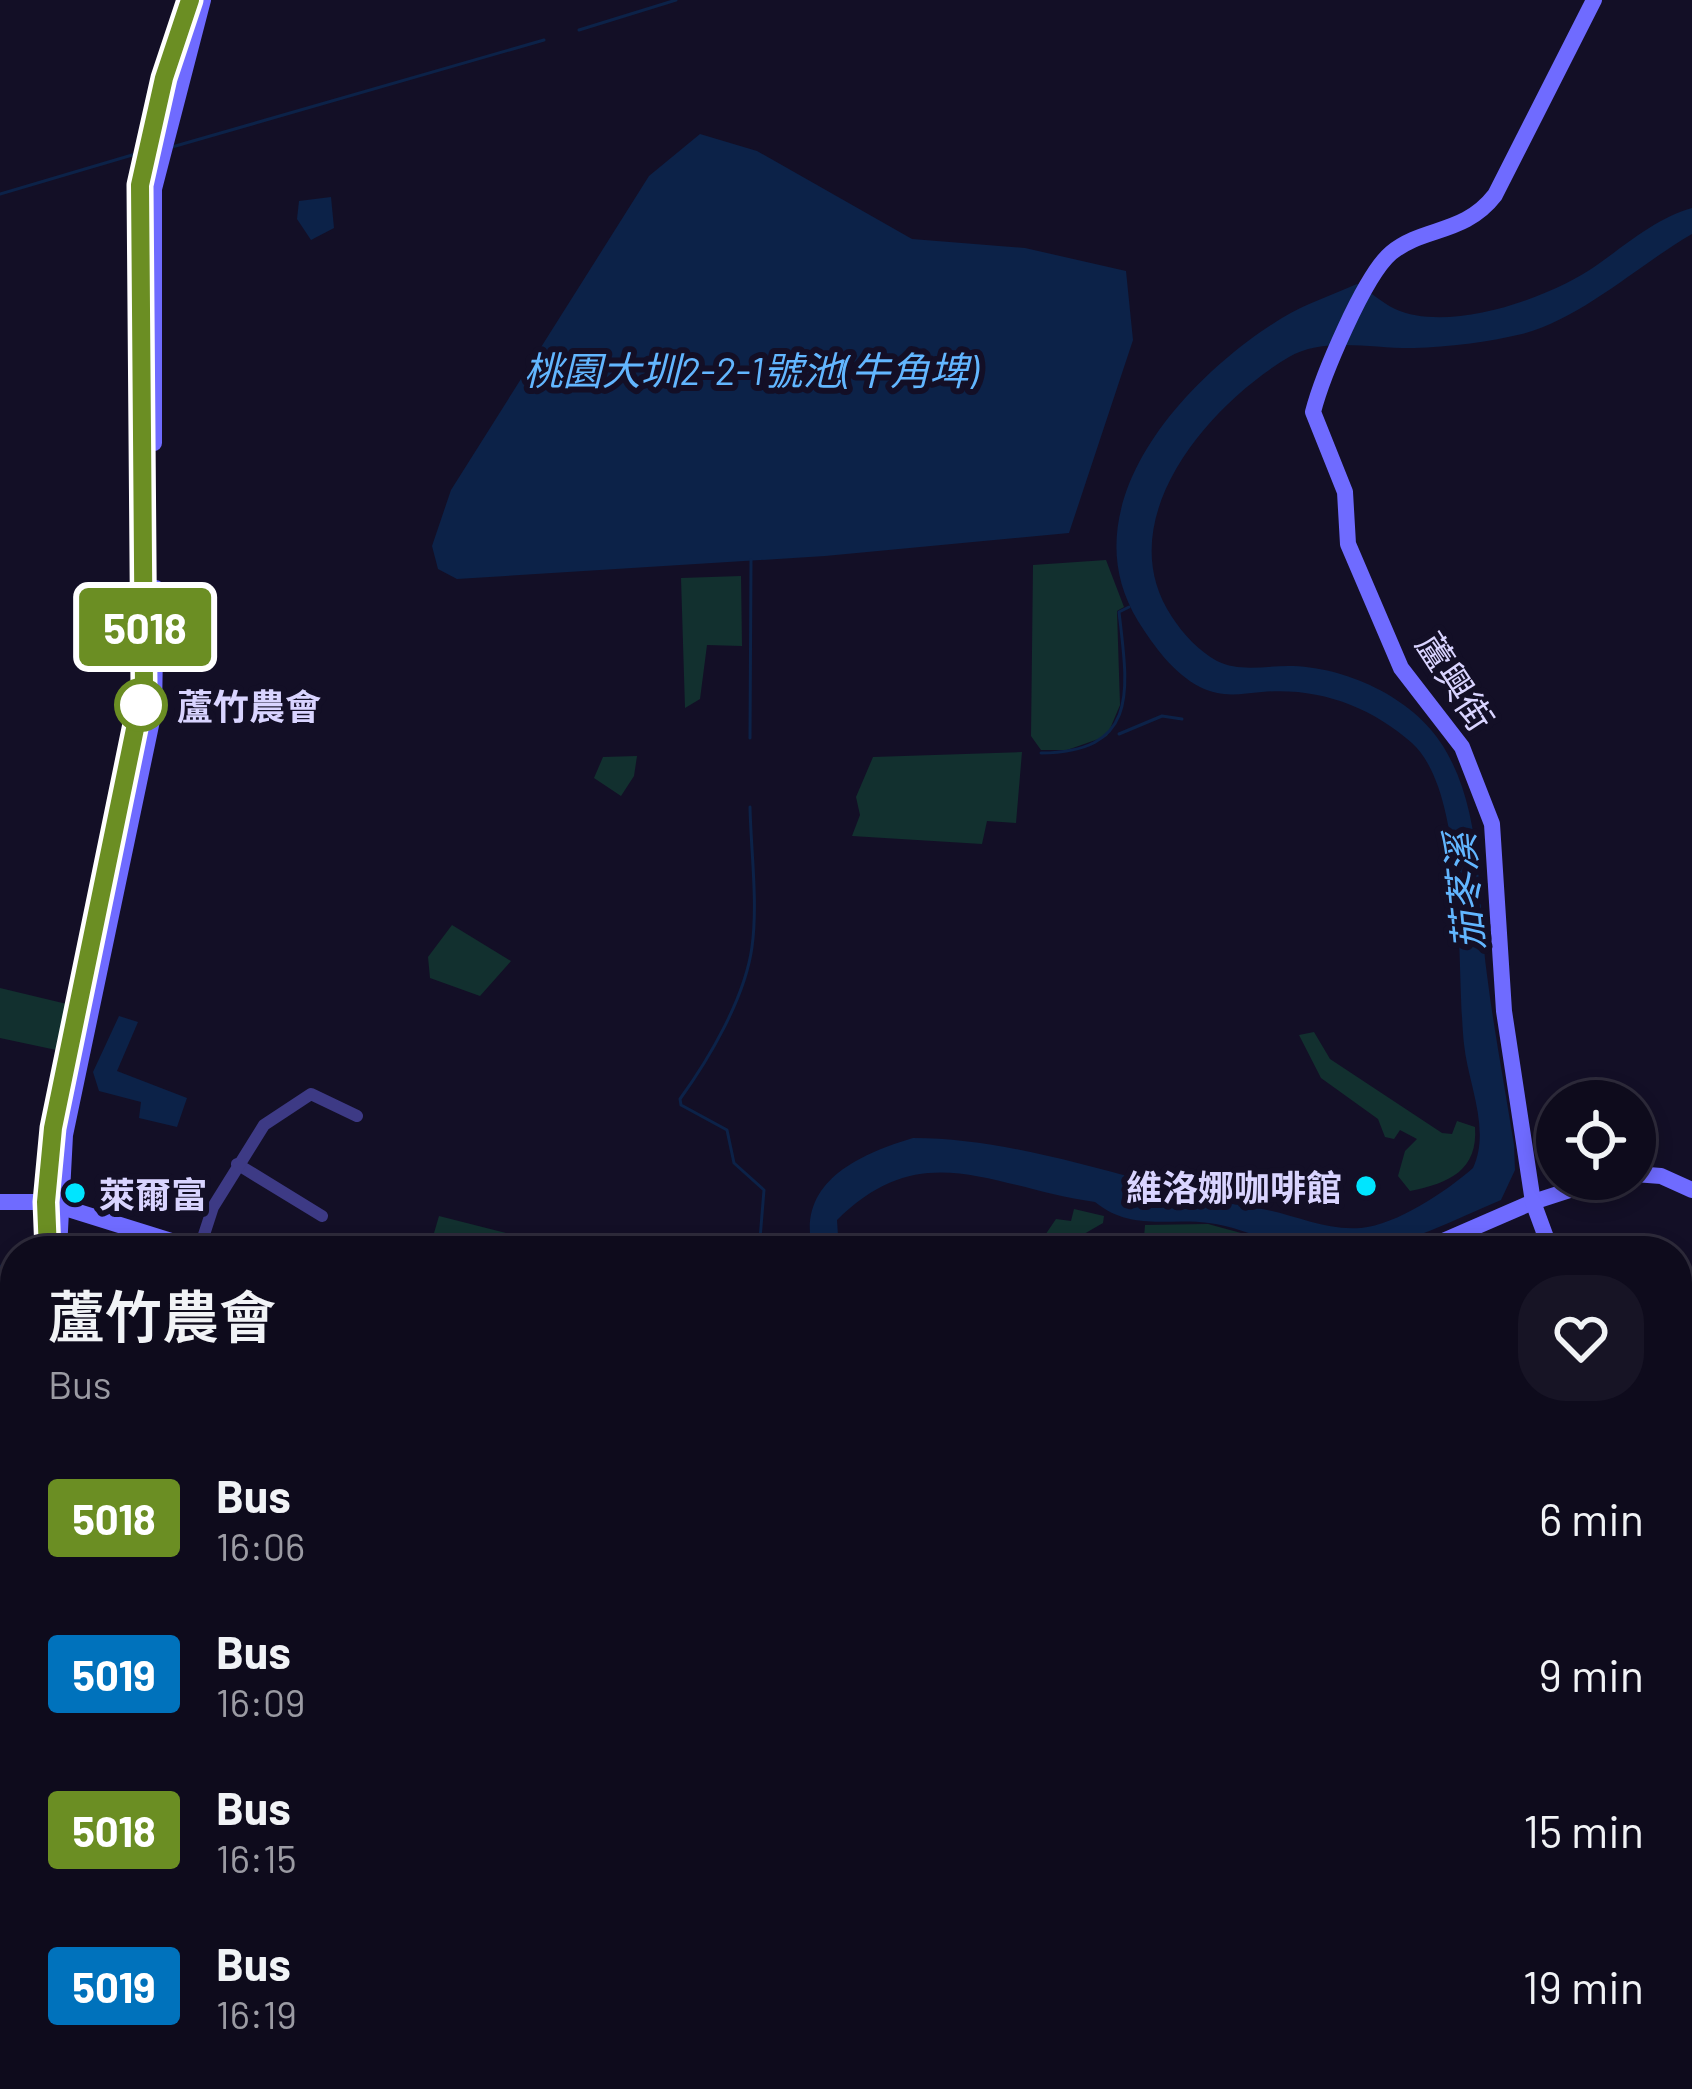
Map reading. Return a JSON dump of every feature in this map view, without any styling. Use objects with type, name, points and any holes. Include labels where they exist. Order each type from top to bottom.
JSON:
[{"type":"street","points":[[49,1236],[71,1028],[144,685],[140,185],[164,78],[190,0]]},
{"type":"street","points":[[57,1236],[52,1204],[156,696],[154,189],[203,0]]},
{"type":"street","name":"蘆興街","points":[[1545,1236],[1533,1202],[1504,1011],[1492,824],[1462,747],[1401,668],[1348,544],[1345,492],[1313,412],[1334,353],[1391,253],[1480,215],[1542,111],[1594,0]]},
{"type":"street","points":[[205,1236],[213,1207],[264,1125],[311,1094],[356,1116]]},
{"type":"street","points":[[237,1164],[322,1216]]},
{"type":"street","points":[[1656,1176],[1692,1190]]},
{"type":"street","points":[[1455,1236],[1539,1200]]},
{"type":"street","points":[[0,1202],[52,1204],[156,1236]]},
{"type":"green space","points":[[1106,560],[1124,607],[1117,611],[1120,705],[1107,736],[1067,750],[1041,750],[1031,736],[1033,565]]},
{"type":"green space","points":[[741,576],[742,646],[707,645],[700,699],[685,708],[681,578]]},
{"type":"green space","points":[[1022,752],[1016,823],[987,821],[982,844],[852,836],[860,815],[856,797],[873,757]]},
{"type":"green space","points":[[637,756],[634,776],[621,796],[594,778],[603,757]]},
{"type":"green space","points":[[452,925],[511,961],[480,996],[430,978],[428,957]]},
{"type":"green space","points":[[0,988],[71,1005],[61,1051],[0,1038]]},
{"type":"green space","points":[[1314,1032],[1330,1059],[1442,1133],[1452,1134],[1457,1121],[1475,1127],[1472,1154],[1459,1172],[1410,1191],[1398,1176],[1405,1151],[1417,1139],[1400,1130],[1394,1139],[1385,1137],[1378,1119],[1321,1078],[1299,1035]]},
{"type":"green space","points":[[1074,1209],[1104,1216],[1103,1223],[1080,1236],[1044,1236],[1056,1219],[1071,1221]]},
{"type":"green space","points":[[439,1216],[518,1236],[433,1236]]},
{"type":"green space","points":[[1208,1224],[1252,1236],[1144,1236],[1145,1225]]},
{"type":"water","name":"桃園大圳2-2-1號池(牛角埤)","points":[[700,134],[757,151],[912,239],[1025,248],[1126,271],[1133,340],[1069,533],[825,556],[457,579],[438,569],[432,546],[451,490],[649,176]]},
{"type":"water","points":[[331,197],[334,228],[311,240],[297,219],[299,201]]},
{"type":"water","name":"茄苳溪","points":[[1692,208],[1692,234],[1588,304],[1545,326],[1468,344],[1334,345],[1289,357],[1228,404],[1200,435],[1176,469],[1160,505],[1152,543],[1155,580],[1172,617],[1210,657],[1234,666],[1310,667],[1354,678],[1396,699],[1443,746],[1466,799],[1472,827],[1487,975],[1514,1145],[1515,1170],[1501,1200],[1413,1236],[1256,1236],[1194,1222],[1137,1220],[1095,1202],[991,1179],[930,1173],[899,1179],[869,1194],[837,1220],[838,1236],[811,1236],[813,1207],[835,1176],[871,1153],[913,1138],[957,1140],[1045,1155],[1348,1228],[1375,1226],[1405,1214],[1473,1168],[1480,1138],[1464,1044],[1456,885],[1443,801],[1430,768],[1396,730],[1342,702],[1283,691],[1223,694],[1190,681],[1165,658],[1138,621],[1120,577],[1117,533],[1127,490],[1147,448],[1176,409],[1245,343],[1291,313],[1357,284],[1390,306],[1418,316],[1471,315],[1500,308],[1578,277]]},
{"type":"water","points":[[119,1016],[138,1022],[117,1071],[187,1098],[177,1127],[139,1118],[141,1102],[99,1091],[93,1072]]},
{"type":"waterway","points":[[579,30],[676,0]]},
{"type":"waterway","points":[[172,147],[544,40]]},
{"type":"waterway","points":[[0,194],[139,153]]},
{"type":"waterway","points":[[750,738],[751,560]]},
{"type":"waterway","points":[[1041,753],[1073,750],[1096,742],[1112,729],[1124,691],[1119,612],[1129,607]]},
{"type":"waterway","points":[[1119,734],[1162,716],[1182,719]]},
{"type":"waterway","points":[[750,807],[754,913],[748,967],[724,1027],[680,1099],[681,1105],[727,1130],[734,1163],[764,1190],[760,1236]]},
{"type":"bus line","name":"5018","points":[[47,1236],[53,1128],[144,685],[140,185],[164,78],[190,0]]},
{"type":"place","name":"蘆竹農會","points":[[141,705]]},
{"type":"place","name":"維洛娜咖啡館","points":[[1366,1186]]},
{"type":"place","name":"萊爾富","points":[[75,1193]]}]
